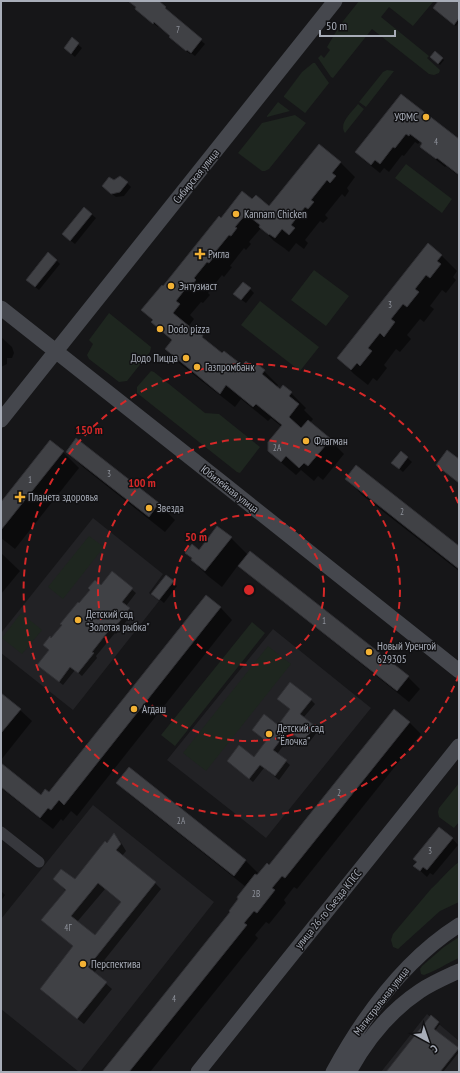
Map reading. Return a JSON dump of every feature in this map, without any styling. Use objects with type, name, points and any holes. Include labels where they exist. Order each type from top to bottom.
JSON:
[{"type":"main road","name":"Сибирская улица","points":[[1,420],[335,1]]},
{"type":"main road","name":"Юбилейная улица","points":[[1,308],[220,480],[459,671]]},
{"type":"main road","name":"улица 26-го Съезда КПСС","points":[[198,1072],[459,746]]},
{"type":"main road","name":"Магистральная улица","points":[[333,1072],[355,1035],[404,970],[443,936],[459,925]]},
{"type":"main road","name":"Магистральная улица","points":[[349,1072],[378,1030],[400,1007],[421,990],[459,971]]},
{"type":"street","points":[[1,832],[39,862]]},
{"type":"shaded area","points":[[359,1],[433,2],[413,26],[389,7],[381,17],[429,56],[427,58],[440,70],[439,73],[434,75],[429,74],[372,29],[333,78],[331,77],[318,58],[321,55],[324,58],[330,50],[327,47],[340,25]]},
{"type":"shaded area","points":[[315,63],[329,83],[305,113],[284,96],[302,72]]},
{"type":"shaded area","points":[[387,70],[394,71],[366,107],[359,102],[383,72]]},
{"type":"shaded area","points":[[278,102],[290,111],[267,117],[267,116]]},
{"type":"shaded area","points":[[358,104],[364,109],[345,133],[343,129],[344,122]]},
{"type":"shaded area","points":[[295,115],[306,123],[269,169],[262,171],[238,153],[262,123]]},
{"type":"shaded area","points":[[406,164],[452,199],[442,213],[395,178]]},
{"type":"shaded area","points":[[314,270],[349,296],[326,326],[291,300]]},
{"type":"shaded area","points":[[260,301],[319,347],[300,371],[241,325]]},
{"type":"shaded area","points":[[109,313],[151,347],[150,352],[127,381],[119,382],[89,359],[87,355],[93,344],[89,340]]},
{"type":"shaded area","points":[[151,371],[205,413],[219,414],[260,447],[240,473],[137,393],[137,387]]},
{"type":"shaded area","name":"Детский сад \"Золотая рыбка\"","points":[[93,518],[163,574],[149,593],[159,601],[73,710],[1,653],[1,633]]},
{"type":"shaded area","points":[[89,536],[104,547],[63,599],[48,587]]},
{"type":"shaded area","points":[[21,613],[42,630],[22,654],[2,638]]},
{"type":"shaded area","points":[[252,622],[265,633],[175,746],[161,735]]},
{"type":"shaded area","name":"Детский сад \"Ёлочка\"","points":[[273,629],[371,708],[266,838],[167,760]]},
{"type":"shaded area","points":[[268,646],[291,664],[206,771],[183,753]]},
{"type":"shaded area","points":[[459,783],[459,822],[454,828],[439,817],[438,812],[439,808]]},
{"type":"shaded area","name":"Перспектива","points":[[93,805],[214,902],[79,1072],[1,1009],[1,919]]},
{"type":"shaded area","points":[[459,862],[459,902],[440,911],[398,949],[393,947],[391,940],[393,934],[431,889]]},
{"type":"shaded area","points":[[459,937],[459,958],[424,975],[421,974],[420,969],[422,966],[444,947]]},
{"type":"shaded area","points":[[427,1014],[459,1041],[459,1072],[381,1072]]},
{"type":"building","points":[[128,1],[159,1],[166,7],[165,8],[202,39],[191,53],[187,50],[186,51],[154,22],[153,24],[135,9],[136,7]]},
{"type":"building","points":[[438,1],[459,1],[459,18],[454,25],[433,8]]},
{"type":"building","points":[[72,37],[79,43],[71,54],[64,48]]},
{"type":"building","points":[[435,51],[443,58],[438,64],[430,57]]},
{"type":"building","points":[[401,94],[459,139],[459,175],[420,147],[422,143],[410,134],[409,136],[406,134],[395,148],[393,147],[380,164],[375,160],[371,165],[355,152]]},
{"type":"building","points":[[319,144],[341,162],[332,173],[336,176],[330,183],[327,180],[311,200],[314,202],[308,209],[305,207],[291,225],[295,228],[289,235],[282,229],[275,238],[259,227],[260,225],[246,214],[235,227],[237,228],[231,236],[229,235],[216,251],[218,252],[209,263],[207,262],[194,278],[196,280],[188,290],[186,288],[176,301],[180,304],[173,313],[195,331],[197,330],[203,335],[202,337],[222,353],[224,351],[242,365],[246,361],[254,368],[257,364],[265,370],[262,374],[280,389],[283,385],[292,392],[289,396],[299,404],[289,417],[301,428],[308,420],[331,439],[308,466],[304,463],[299,468],[286,456],[281,462],[268,451],[268,442],[282,425],[256,404],[253,407],[226,385],[220,394],[165,349],[172,340],[151,322],[153,320],[141,310],[162,285],[163,286],[219,216],[221,218],[242,191],[252,199],[256,195],[269,206]]},
{"type":"building","points":[[120,176],[128,182],[120,192],[111,194],[102,186],[109,177],[114,180]]},
{"type":"building","points":[[84,207],[92,214],[70,241],[62,234]]},
{"type":"building","points":[[428,243],[442,255],[437,261],[441,264],[430,278],[426,275],[415,289],[419,292],[407,307],[403,304],[391,319],[395,322],[384,337],[380,333],[368,348],[372,351],[360,366],[357,363],[351,370],[337,358]]},
{"type":"building","points":[[48,252],[57,260],[35,287],[26,280]]},
{"type":"building","points":[[243,282],[251,288],[241,300],[233,294]]},
{"type":"building","points":[[76,438],[159,503],[149,517],[66,452]]},
{"type":"building","points":[[50,440],[64,451],[1,530],[1,502]]},
{"type":"building","points":[[447,450],[459,459],[459,483],[436,465]]},
{"type":"building","points":[[401,451],[408,457],[399,469],[391,463]]},
{"type":"building","points":[[356,465],[459,546],[459,569],[345,479]]},
{"type":"building","points":[[217,526],[232,537],[205,571],[185,553],[192,544],[199,550]]},
{"type":"building","points":[[250,551],[409,676],[397,691],[238,566]]},
{"type":"building","points":[[112,571],[133,588],[122,602],[130,608],[112,631],[110,629],[78,673],[70,667],[59,682],[37,665],[49,650],[43,645],[50,636],[51,638],[62,625],[60,624],[90,590],[88,588],[95,580],[101,585]]},
{"type":"building","points":[[166,575],[174,581],[159,600],[151,594]]},
{"type":"building","points":[[206,595],[221,607],[64,805],[59,800],[51,810],[48,808],[40,818],[1,787],[1,763],[41,795],[45,789],[49,792]]},
{"type":"building","points":[[290,682],[312,699],[300,714],[315,726],[303,742],[288,730],[273,750],[287,760],[275,776],[260,765],[249,779],[227,761],[239,745],[254,757],[266,741],[252,730],[264,714],[278,725],[290,709],[277,699]]},
{"type":"building","points":[[1,693],[21,709],[1,733]]},
{"type":"building","points":[[394,709],[410,722],[285,878],[282,876],[272,888],[275,890],[257,913],[254,911],[244,923],[247,925],[129,1072],[102,1072],[230,912],[229,911],[238,899],[237,897],[255,874],[257,875],[267,863],[269,865]]},
{"type":"building","points":[[129,767],[246,860],[234,876],[116,783]]},
{"type":"building","points":[[439,827],[453,838],[427,870],[423,867],[420,871],[413,866],[417,862],[413,859]]},
{"type":"building","points":[[114,833],[121,844],[116,850],[156,882],[88,967],[107,982],[77,1019],[40,989],[73,946],[41,920],[66,890],[53,879],[61,869],[75,879],[105,841],[107,843]],"holes":[[[98,883],[121,902],[95,935],[71,916]]]},
{"type":"building","points":[[431,1015],[439,1022],[434,1029],[459,1048],[440,1072],[386,1072]]},
{"type":"place","name":"УФМС","points":[[426,117]]},
{"type":"place","name":"Kannam Chicken","points":[[236,214]]},
{"type":"place","name":"Ригла","points":[[200,254]]},
{"type":"place","name":"Энтузиаст","points":[[171,286]]},
{"type":"place","name":"Dodo pizza","points":[[160,329]]},
{"type":"place","name":"Додо Пицца","points":[[186,358]]},
{"type":"place","name":"Газпромбанк","points":[[197,367]]},
{"type":"place","name":"Флагман","points":[[306,441]]},
{"type":"place","name":"Планета здоровья","points":[[20,497]]},
{"type":"place","name":"Звезда","points":[[149,508]]},
{"type":"place","name":"Детский сад \"Золотая рыбка\"","points":[[78,620]]},
{"type":"place","name":"Новый Уренгой 629305","points":[[369,652]]},
{"type":"place","name":"Агдаш","points":[[134,709]]},
{"type":"place","name":"Детский сад \"Ёлочка\"","points":[[269,734]]},
{"type":"place","name":"Перспектива","points":[[83,964]]}]
